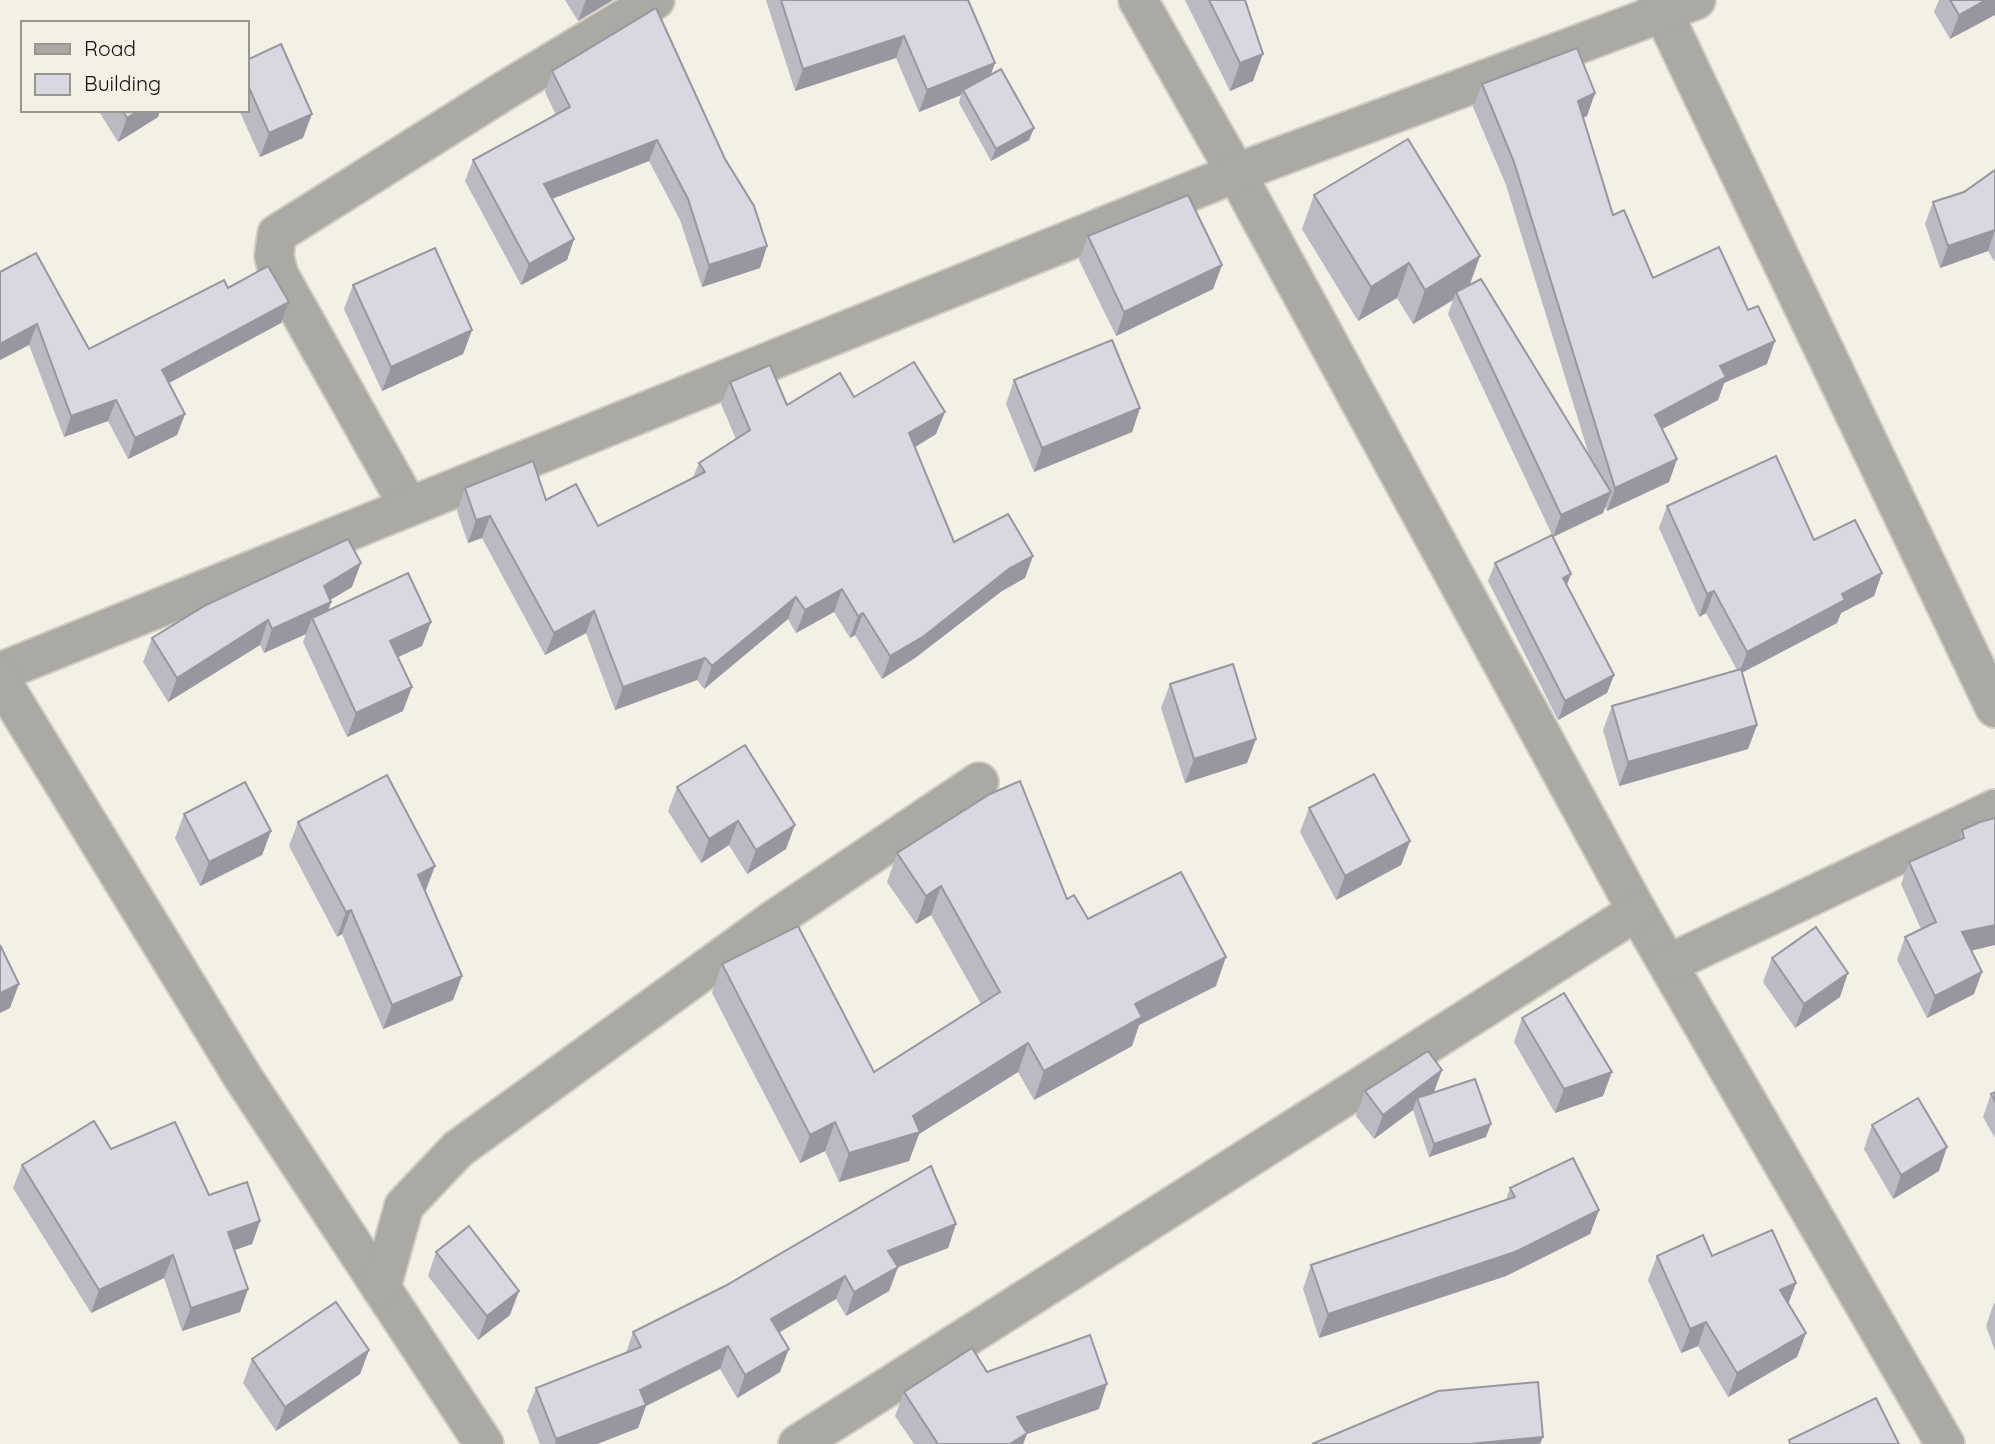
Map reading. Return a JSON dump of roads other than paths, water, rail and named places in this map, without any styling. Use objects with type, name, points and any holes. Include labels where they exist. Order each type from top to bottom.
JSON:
[{"type":"street","points":[[409,507],[279,275],[274,257],[277,234],[503,91],[655,0]]},
{"type":"street","points":[[1138,0],[1236,173],[1637,911],[1945,1444]]},
{"type":"street","points":[[0,672],[1236,173],[1672,4],[1995,708]]},
{"type":"street","points":[[0,679],[244,1079],[484,1444]]},
{"type":"street","points":[[382,1288],[404,1206],[458,1149],[772,921],[979,782]]},
{"type":"street","points":[[1668,964],[1995,809]]},
{"type":"street","points":[[798,1444],[1637,911]]}]
